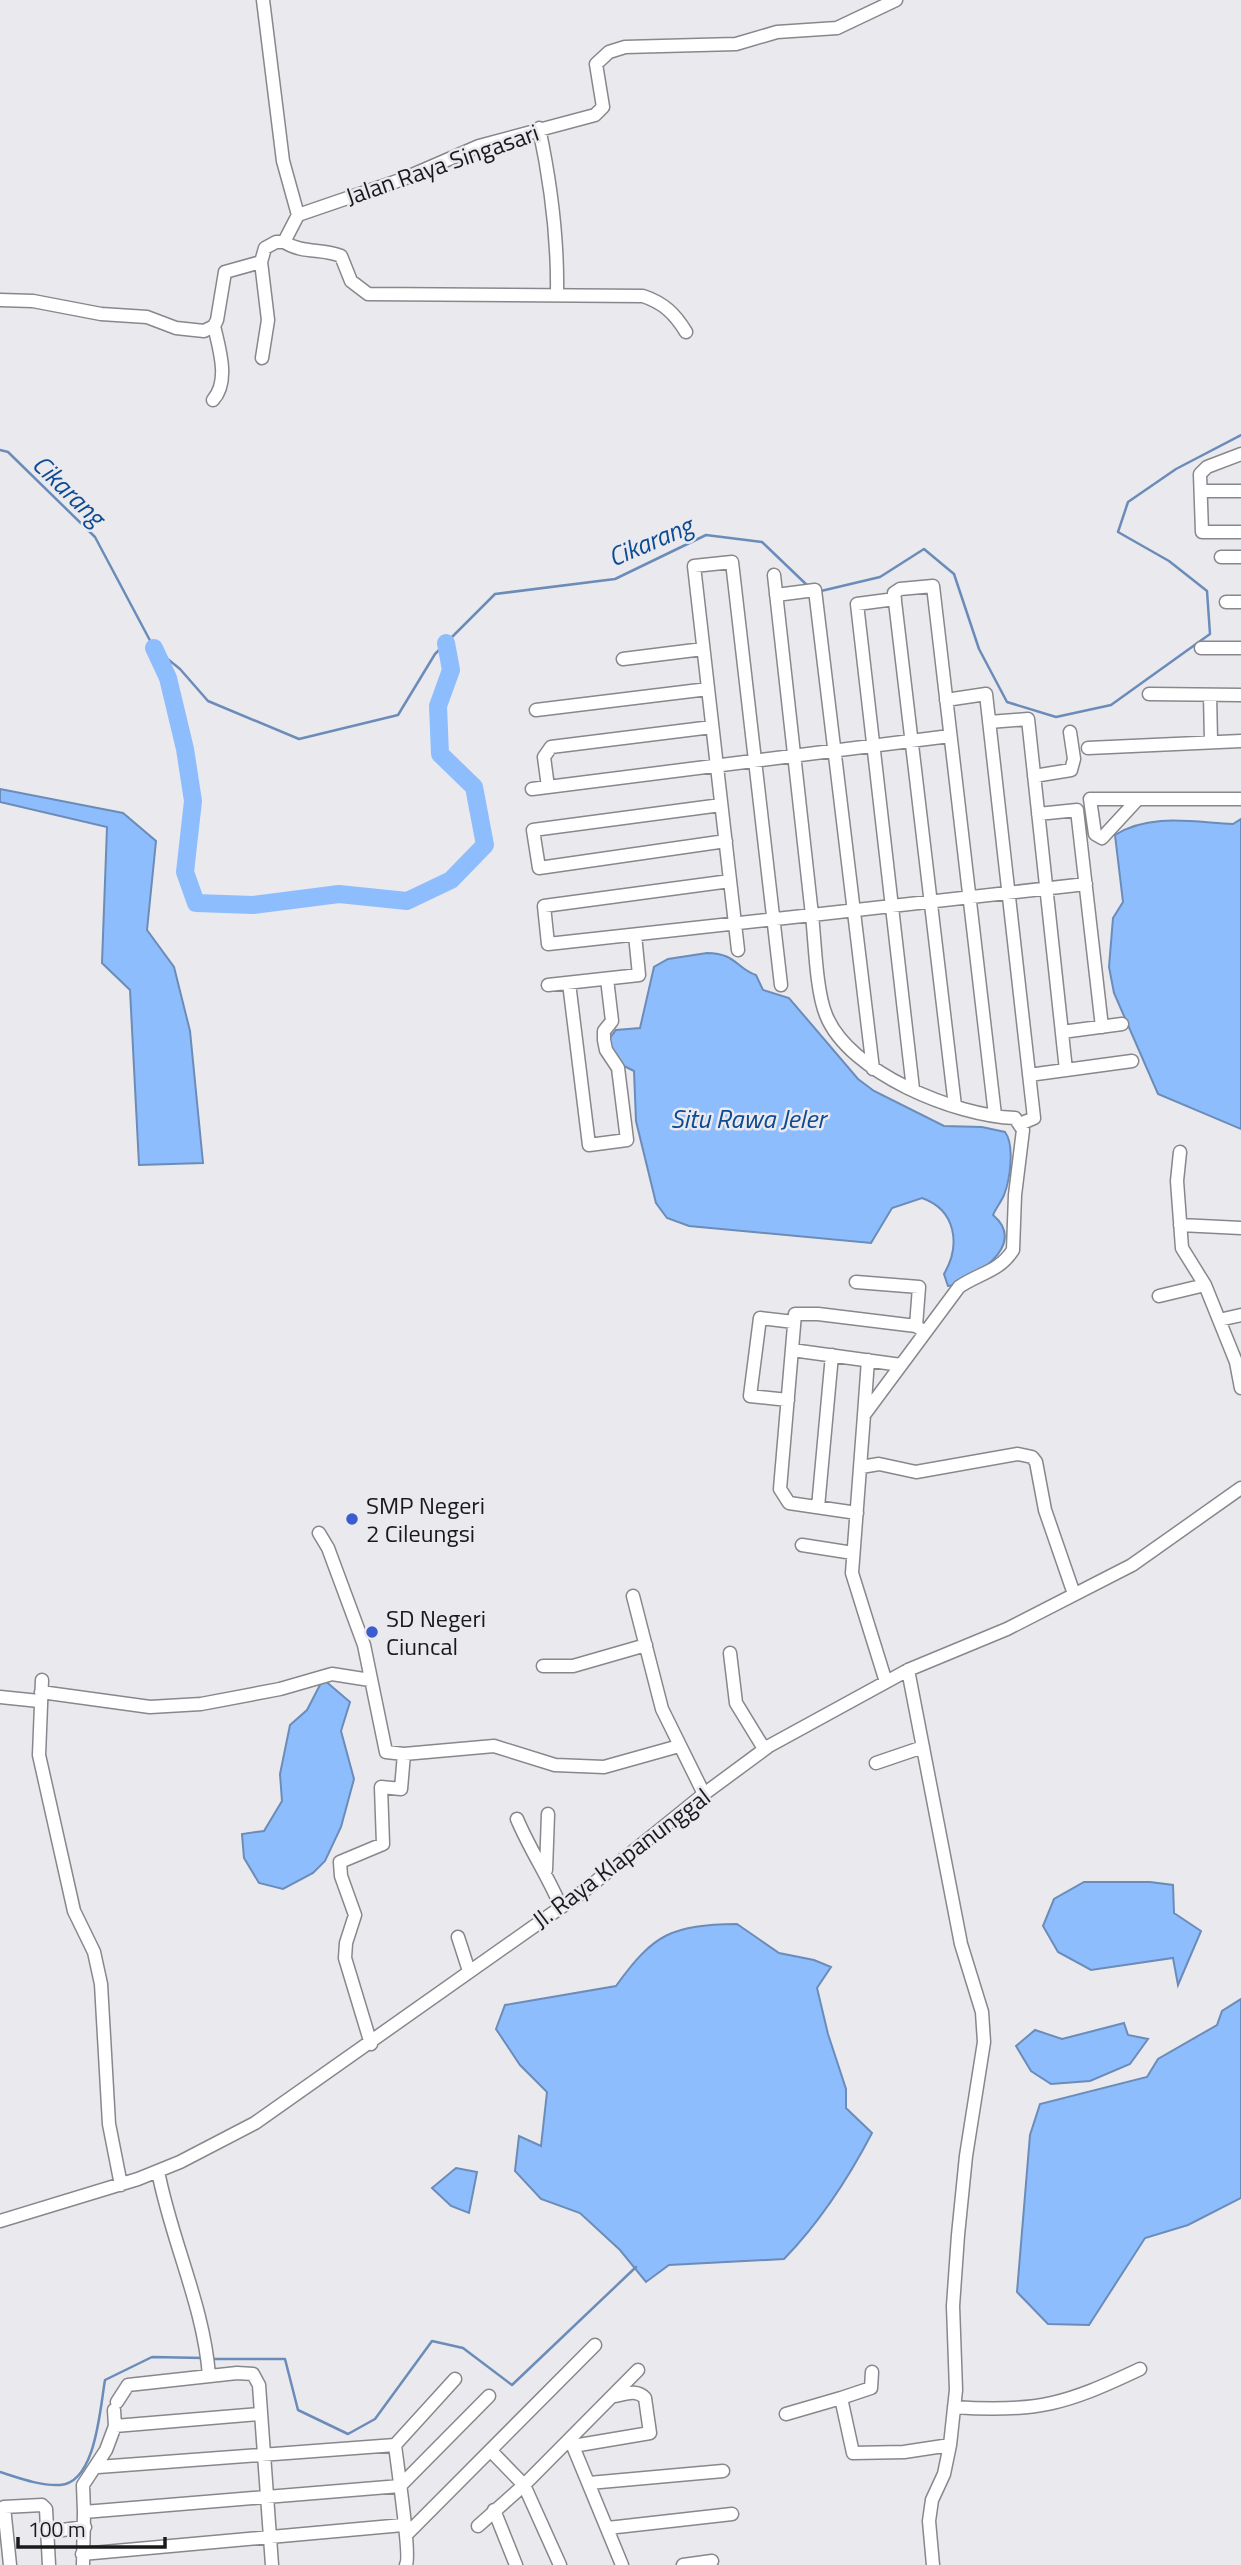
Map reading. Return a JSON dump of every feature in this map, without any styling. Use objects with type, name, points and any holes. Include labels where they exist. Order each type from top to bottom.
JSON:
[{"type":"street","points":[[263,0],[282,161],[298,215],[284,242]]},
{"type":"street","name":"Jalan Raya Singasari","points":[[298,215],[403,178],[479,146],[596,115],[604,99],[596,64],[617,49],[646,45],[736,44],[776,32],[837,28],[896,0]]},
{"type":"street","points":[[539,128],[553,195],[558,251],[557,294]]},
{"type":"street","points":[[262,358],[268,320],[261,262],[265,248],[276,242],[284,242],[296,249],[331,251],[341,256],[351,281],[368,294],[643,296],[659,301],[677,318],[686,332]]},
{"type":"street","points":[[213,400],[219,393],[222,380],[214,326],[225,272],[261,262]]},
{"type":"street","points":[[0,300],[33,301],[101,314],[147,317],[176,328],[204,331],[214,326]]},
{"type":"street","points":[[1241,454],[1207,467],[1200,474],[1202,532],[1241,532]]},
{"type":"street","points":[[1201,491],[1241,491]]},
{"type":"street","points":[[1221,557],[1241,557]]},
{"type":"street","points":[[738,950],[694,566],[732,562],[781,985]]},
{"type":"street","points":[[774,575],[825,1012],[844,1043],[873,1069],[955,1106],[1015,1118],[1023,1130],[1015,1195],[1013,1250],[989,1274],[970,1279],[959,1287],[920,1329],[901,1365],[864,1415]]},
{"type":"street","points":[[955,1106],[894,593],[900,589],[933,586],[995,1115]]},
{"type":"street","points":[[776,595],[815,590],[873,1069]]},
{"type":"street","points":[[895,599],[857,604],[913,1089]]},
{"type":"street","points":[[1226,602],[1241,602]]},
{"type":"street","points":[[1200,648],[1241,648]]},
{"type":"street","points":[[623,659],[703,649]]},
{"type":"street","points":[[536,710],[708,689]]},
{"type":"street","points":[[946,701],[986,694],[1006,893],[1034,1118],[1020,1124]]},
{"type":"street","points":[[1149,694],[1241,695]]},
{"type":"street","points":[[1210,695],[1211,741]]},
{"type":"street","points":[[989,722],[1028,719],[1066,1070]]},
{"type":"street","points":[[548,787],[544,757],[551,747],[712,727]]},
{"type":"street","points":[[1034,776],[1071,770],[1074,759],[1070,732]]},
{"type":"street","points":[[531,789],[950,736]]},
{"type":"street","points":[[1088,748],[1241,741]]},
{"type":"street","points":[[1138,799],[1241,799]]},
{"type":"street","points":[[721,805],[533,830],[539,868],[726,841]]},
{"type":"street","points":[[1038,814],[1077,810],[1102,1027]]},
{"type":"street","points":[[730,881],[544,906],[548,944],[1086,884]]},
{"type":"street","points":[[548,985],[639,975],[635,934]]},
{"type":"street","points":[[569,983],[589,1145],[627,1140],[618,1068],[606,1050],[604,1040],[604,1031],[612,1021],[607,979]]},
{"type":"street","points":[[1062,1032],[1122,1024]]},
{"type":"street","points":[[1029,1075],[1132,1061]]},
{"type":"street","points":[[1180,1152],[1177,1181],[1184,1255],[1205,1285],[1236,1362],[1241,1388]]},
{"type":"street","points":[[1180,1225],[1241,1228]]},
{"type":"street","points":[[856,1282],[919,1287],[920,1329]]},
{"type":"street","points":[[1159,1296],[1205,1285]]},
{"type":"street","points":[[857,1513],[789,1503],[780,1489],[795,1314],[818,1314],[920,1329]]},
{"type":"street","points":[[1219,1320],[1241,1315]]},
{"type":"street","points":[[788,1401],[750,1396],[760,1318],[794,1322]]},
{"type":"street","points":[[792,1350],[901,1365]]},
{"type":"street","points":[[818,1507],[832,1355]]},
{"type":"street","points":[[868,1360],[853,1553],[854,1580],[886,1682]]},
{"type":"street","points":[[860,1466],[896,1466],[916,1472],[1018,1454],[1032,1457],[1036,1462],[1045,1510],[1074,1594]]},
{"type":"street","name":"Jl. Raya Klapanunggal","points":[[0,2221],[121,2185],[158,2171],[255,2123],[561,1907],[769,1746],[908,1670],[1007,1629],[1132,1566],[1241,1488]]},
{"type":"street","points":[[319,1533],[328,1548],[364,1644],[385,1749],[404,1754],[494,1746],[555,1765],[604,1767],[679,1746]]},
{"type":"street","points":[[802,1545],[853,1553]]},
{"type":"street","points":[[633,1596],[662,1709],[704,1794]]},
{"type":"street","points":[[543,1665],[581,1664],[646,1645]]},
{"type":"street","points":[[730,1653],[736,1703],[763,1747],[769,1746]]},
{"type":"street","points":[[908,1670],[961,1944],[982,2012],[984,2042],[966,2157],[953,2306],[954,2407],[950,2445],[929,2521],[933,2565]]},
{"type":"street","points":[[0,1697],[41,1691],[150,1707],[201,1704],[280,1689],[332,1674],[370,1680]]},
{"type":"street","points":[[41,1691],[39,1755],[43,1776],[74,1911],[94,1952],[101,1984],[109,2124],[121,2185]]},
{"type":"street","points":[[876,1763],[923,1747]]},
{"type":"street","points":[[370,2044],[345,1958],[346,1943],[355,1915],[341,1876],[340,1862],[383,1844],[382,1787],[401,1789],[404,1754]]},
{"type":"street","points":[[546,1870],[548,1814]]},
{"type":"street","points":[[517,1819],[530,1849],[546,1870],[561,1907]]},
{"type":"street","points":[[458,1937],[469,1971]]},
{"type":"street","points":[[158,2171],[167,2216],[206,2339],[209,2371]]},
{"type":"street","points":[[272,2565],[270,2538],[265,2498],[259,2385],[253,2374],[209,2371],[128,2385],[116,2406],[115,2426],[98,2467],[85,2477],[83,2559],[270,2538],[405,2530],[491,2451],[595,2345]]},
{"type":"street","points":[[954,2407],[992,2410],[1044,2407],[1090,2392],[1140,2369]]},
{"type":"street","points":[[478,2526],[571,2442],[638,2370]]},
{"type":"street","points":[[786,2414],[872,2388],[872,2372]]},
{"type":"street","points":[[98,2467],[395,2445],[455,2379]]},
{"type":"street","points":[[571,2442],[650,2433],[645,2398],[636,2392],[614,2396]]},
{"type":"street","points":[[84,2512],[400,2486],[489,2396]]},
{"type":"street","points":[[841,2398],[851,2451],[855,2454],[904,2452],[950,2445]]},
{"type":"street","points":[[115,2426],[260,2414]]},
{"type":"street","points":[[571,2442],[622,2565]]},
{"type":"street","points":[[395,2445],[409,2557],[406,2565]]},
{"type":"street","points":[[491,2451],[524,2485],[560,2565]]},
{"type":"street","points":[[589,2483],[723,2471]]},
{"type":"street","points":[[10,2565],[5,2505],[45,2506],[49,2565]]},
{"type":"street","points":[[494,2510],[516,2565]]},
{"type":"street","points":[[608,2528],[732,2514]]},
{"type":"street","points":[[47,2532],[85,2527]]},
{"type":"street","points":[[683,2565],[712,2561]]},
{"type":"water","points":[[0,789],[123,813],[156,841],[147,930],[174,967],[190,1031],[203,1163],[139,1165],[130,990],[102,963],[107,827],[0,802]]},
{"type":"water","points":[[1241,819],[1241,1129],[1158,1094],[1114,993],[1109,967],[1113,918],[1123,902],[1115,835],[1128,828],[1157,821],[1233,824]]},
{"type":"water","name":"Situ Rawa Jeler","points":[[707,953],[730,958],[756,975],[763,990],[789,998],[858,1079],[874,1091],[944,1126],[982,1127],[1005,1132],[1010,1145],[1010,1172],[1004,1195],[993,1215],[1001,1224],[1004,1241],[989,1263],[961,1282],[948,1286],[944,1274],[953,1252],[952,1230],[942,1211],[922,1198],[892,1208],[871,1243],[689,1226],[667,1218],[656,1203],[636,1121],[634,1071],[616,1062],[609,1039],[616,1030],[640,1028],[654,967],[668,959]]},
{"type":"water","points":[[323,1679],[350,1702],[341,1731],[354,1779],[341,1827],[325,1861],[313,1873],[283,1889],[259,1883],[244,1858],[242,1834],[264,1831],[282,1801],[280,1774],[290,1725],[307,1710]]},
{"type":"water","points":[[1084,1882],[1150,1882],[1173,1885],[1174,1913],[1201,1931],[1178,1985],[1173,1958],[1091,1970],[1058,1952],[1043,1926],[1054,1899]]},
{"type":"water","points":[[737,1924],[779,1953],[814,1960],[831,1967],[817,1988],[828,2034],[846,2089],[846,2108],[872,2133],[832,2199],[810,2230],[784,2259],[669,2265],[646,2282],[620,2250],[580,2213],[541,2199],[515,2171],[519,2136],[541,2146],[547,2092],[520,2065],[496,2029],[505,2005],[616,1986],[642,1954],[666,1936],[696,1927]]},
{"type":"water","points":[[1241,1999],[1241,2198],[1188,2225],[1145,2238],[1089,2325],[1048,2324],[1017,2292],[1030,2135],[1040,2104],[1147,2077],[1158,2059],[1217,2025],[1222,2011]]},
{"type":"water","points":[[1124,2023],[1128,2035],[1148,2039],[1130,2064],[1090,2081],[1051,2084],[1031,2071],[1016,2046],[1035,2030],[1062,2039]]},
{"type":"water","points":[[456,2168],[477,2172],[469,2213],[451,2206],[432,2188]]},
{"type":"waterway","name":"Cikarang","points":[[821,591],[880,577],[924,549],[954,574],[979,649],[1007,702],[1056,717],[1111,705],[1210,634],[1207,591],[1169,561],[1118,532],[1128,502],[1176,469],[1241,435]]},
{"type":"waterway","name":"Cikarang","points":[[0,450],[8,452],[95,537],[154,648],[180,669],[208,701],[299,739],[398,715],[435,654],[495,594],[615,579],[706,535],[762,542],[809,587]]},
{"type":"waterway","points":[[154,648],[168,678],[185,749],[193,801],[185,872],[196,903],[253,905],[339,894],[407,901],[451,880],[485,845],[474,787],[440,754],[438,706],[451,670],[446,643]]},
{"type":"waterway","points":[[211,2359],[285,2359],[298,2410],[348,2434],[375,2419],[432,2341],[463,2348],[512,2385],[636,2267]]},
{"type":"waterway","points":[[0,2472],[45,2484],[60,2485],[72,2481],[82,2472],[89,2458],[98,2425],[105,2380],[152,2357],[204,2358]]},
{"type":"place","name":"SMP Negeri 2 Cileungsi","points":[[352,1519]]},
{"type":"place","name":"SD Negeri Ciuncal","points":[[372,1632]]}]
